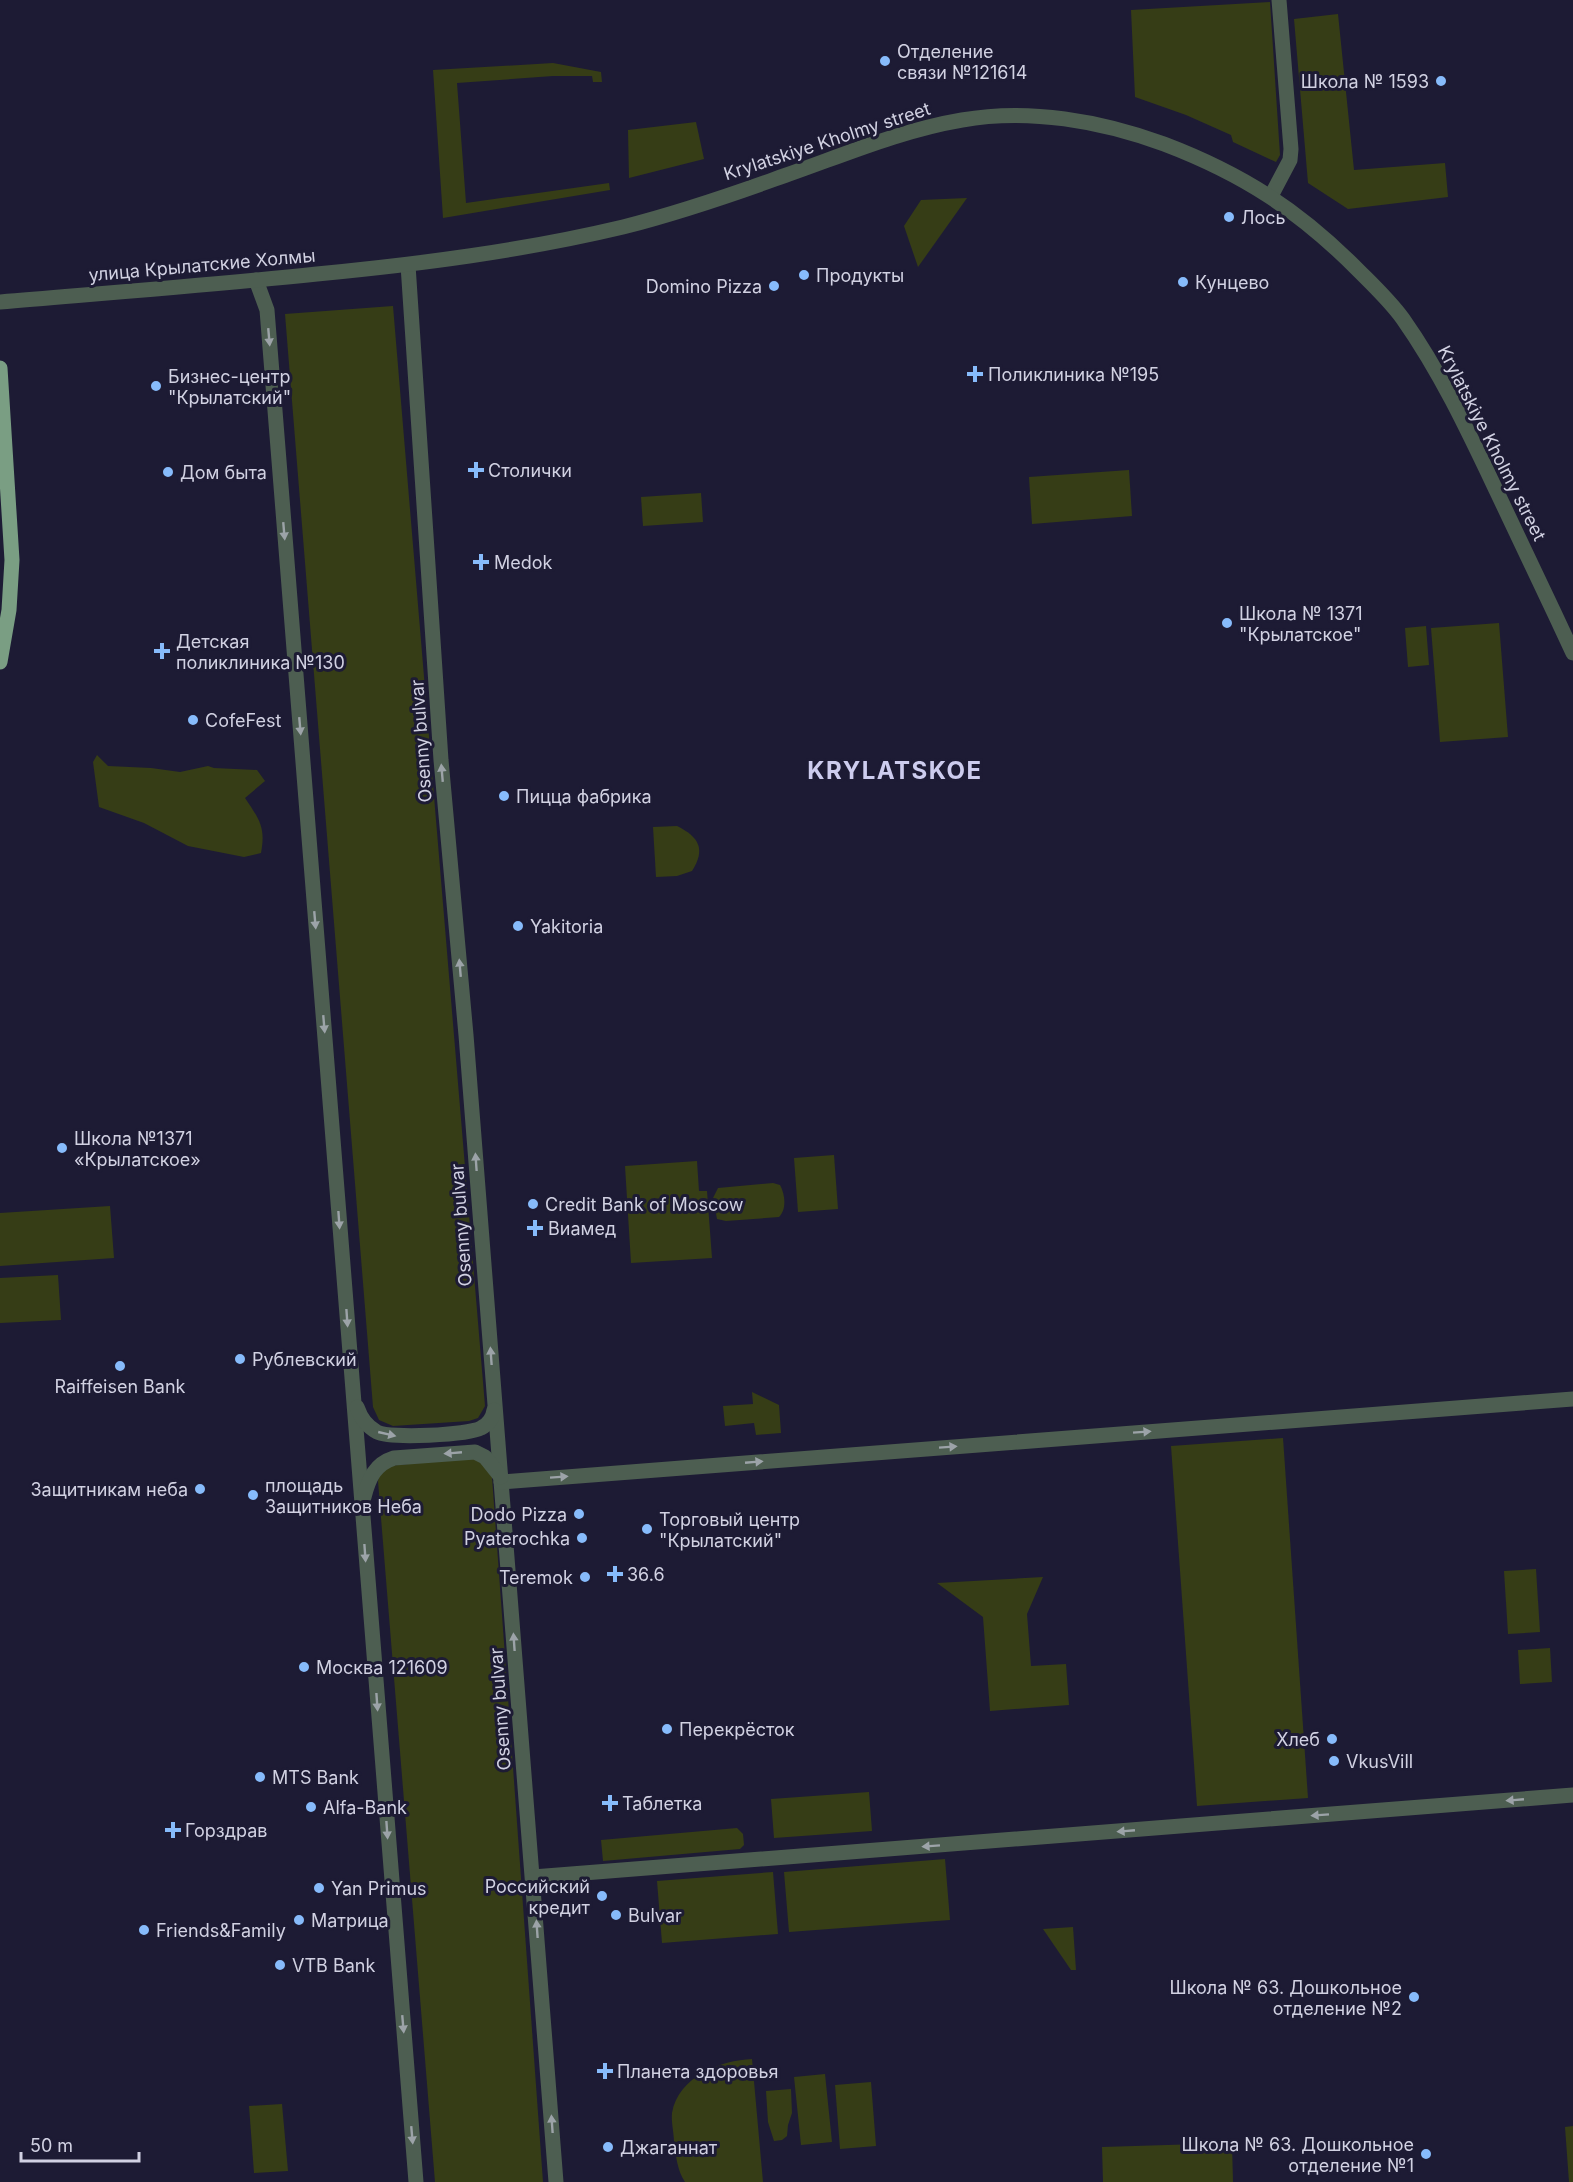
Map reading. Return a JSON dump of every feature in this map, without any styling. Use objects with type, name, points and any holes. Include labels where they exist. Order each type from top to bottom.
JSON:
[{"type":"main road","points":[[0,368],[12,560],[9,610],[0,662]]},
{"type":"street","points":[[1271,196],[1290,160],[1291,149],[1279,0]]},
{"type":"street","name":"Krylatskiye Kholmy street","points":[[408,265],[498,252],[622,227],[774,180],[906,132],[969,118],[1039,116],[1113,128],[1152,140],[1224,169],[1271,196],[1339,250],[1383,295],[1408,327],[1442,383],[1478,451],[1573,653]]},
{"type":"street","name":"улица Крылатские Холмы","points":[[0,302],[408,265]]},
{"type":"street","name":"Osenny bulvar","points":[[408,265],[441,760],[466,1035],[556,2182]]},
{"type":"street","points":[[256,280],[267,310],[416,2182]]},
{"type":"street","points":[[353,1393],[361,1417],[366,1424],[376,1431],[397,1437],[480,1429],[492,1418],[494,1399]]},
{"type":"street","points":[[361,1505],[367,1485],[377,1467],[394,1458],[475,1452],[485,1457],[501,1480],[1573,1399]]},
{"type":"street","points":[[533,1877],[1573,1796]]},
{"type":"green space","points":[[1270,2],[1280,155],[1276,162],[1233,142],[1231,135],[1186,115],[1135,97],[1131,10]]},
{"type":"green space","points":[[1338,14],[1354,170],[1445,163],[1448,197],[1348,209],[1308,183],[1294,19]]},
{"type":"green space","points":[[553,63],[601,72],[602,82],[593,82],[592,76],[553,76],[457,83],[466,203],[609,183],[610,190],[443,218],[433,70]]},
{"type":"green space","points":[[696,122],[704,159],[629,178],[628,130]]},
{"type":"green space","points":[[967,198],[918,267],[904,226],[921,200]]},
{"type":"green space","points":[[393,306],[485,1406],[478,1418],[469,1421],[393,1426],[379,1420],[373,1407],[285,314]]},
{"type":"green space","points":[[1129,470],[1132,516],[1032,524],[1029,477]]},
{"type":"green space","points":[[701,493],[703,522],[643,526],[641,497]]},
{"type":"green space","points":[[1499,623],[1508,737],[1440,742],[1431,628]]},
{"type":"green space","points":[[1426,626],[1429,665],[1408,667],[1405,628]]},
{"type":"green space","points":[[97,755],[108,766],[180,772],[208,766],[257,770],[265,781],[245,798],[262,830],[261,853],[244,857],[188,846],[144,823],[99,807],[93,762]]},
{"type":"green space","points":[[677,826],[695,839],[699,856],[692,871],[677,876],[656,877],[653,827]]},
{"type":"green space","points":[[834,1155],[838,1209],[798,1212],[794,1158]]},
{"type":"green space","points":[[697,1161],[699,1191],[707,1191],[712,1258],[631,1263],[625,1166]]},
{"type":"green space","points":[[773,1183],[780,1185],[784,1197],[782,1214],[779,1217],[726,1221],[717,1219],[713,1198],[718,1188]]},
{"type":"green space","points":[[110,1206],[114,1258],[0,1266],[0,1213]]},
{"type":"green space","points":[[58,1275],[61,1320],[0,1323],[0,1278]]},
{"type":"green space","points":[[752,1392],[779,1405],[781,1433],[756,1435],[754,1423],[725,1426],[723,1406],[753,1404]]},
{"type":"green space","points":[[1283,1438],[1308,1798],[1197,1806],[1171,1446]]},
{"type":"green space","points":[[466,1458],[480,1460],[492,1477],[543,2182],[435,2182],[378,1481],[389,1466]]},
{"type":"green space","points":[[1536,1569],[1540,1632],[1508,1634],[1504,1571]]},
{"type":"green space","points":[[1043,1577],[1027,1614],[1031,1666],[1066,1664],[1069,1705],[990,1711],[983,1617],[937,1583]]},
{"type":"green space","points":[[1550,1648],[1552,1682],[1520,1684],[1518,1650]]},
{"type":"green space","points":[[869,1792],[872,1831],[774,1838],[771,1799]]},
{"type":"green space","points":[[737,1828],[743,1834],[744,1845],[740,1849],[603,1861],[601,1840]]},
{"type":"green space","points":[[945,1859],[950,1920],[789,1932],[784,1872]]},
{"type":"green space","points":[[773,1872],[778,1934],[662,1943],[657,1881]]},
{"type":"green space","points":[[1073,1927],[1076,1970],[1071,1970],[1043,1929]]},
{"type":"green space","points":[[752,2059],[763,2182],[685,2182],[676,2158],[674,2142],[672,2113],[676,2100],[692,2080],[703,2073],[727,2063]]},
{"type":"green space","points":[[825,2074],[832,2142],[801,2145],[794,2077]]},
{"type":"green space","points":[[871,2082],[876,2146],[840,2149],[835,2085]]},
{"type":"green space","points":[[791,2089],[792,2113],[787,2136],[782,2140],[774,2141],[768,2122],[766,2091]]},
{"type":"green space","points":[[282,2104],[288,2171],[254,2173],[249,2106]]},
{"type":"green space","points":[[1573,2126],[1573,2182],[1569,2182],[1565,2127]]},
{"type":"green space","points":[[1232,2143],[1233,2182],[1103,2182],[1102,2147]]},
{"type":"place","name":"Отделение связи №121614","points":[[885,61]]},
{"type":"place","name":"Школа № 1593","points":[[1441,81]]},
{"type":"place","name":"Лось","points":[[1229,217]]},
{"type":"place","name":"Продукты","points":[[804,275]]},
{"type":"place","name":"Кунцево","points":[[1183,282]]},
{"type":"place","name":"Domino Pizza","points":[[774,286]]},
{"type":"place","name":"Поликлиника №195","points":[[975,374]]},
{"type":"place","name":"Бизнес-центр \"Крылатский\"","points":[[156,386]]},
{"type":"place","name":"Столички","points":[[476,470]]},
{"type":"place","name":"Дом быта","points":[[168,472]]},
{"type":"place","name":"Medok","points":[[481,562]]},
{"type":"place","name":"Школа № 1371 \"Крылатское\"","points":[[1227,623]]},
{"type":"place","name":"Детская поликлиника №130","points":[[162,651]]},
{"type":"place","name":"CofeFest","points":[[193,720]]},
{"type":"place","name":"Пицца фабрика","points":[[504,796]]},
{"type":"place","name":"Yakitoria","points":[[518,926]]},
{"type":"place","name":"Школа №1371 «Крылатское»","points":[[62,1148]]},
{"type":"place","name":"Credit Bank of Moscow","points":[[533,1204]]},
{"type":"place","name":"Виамед","points":[[535,1228]]},
{"type":"place","name":"Рублевский","points":[[240,1359]]},
{"type":"place","name":"Raiffeisen Bank","points":[[120,1366]]},
{"type":"place","name":"Защитникам неба","points":[[200,1489]]},
{"type":"place","name":"площадь Защитников Неба","points":[[253,1495]]},
{"type":"place","name":"Dodo Pizza","points":[[579,1514]]},
{"type":"place","name":"Торговый центр \"Крылатский\"","points":[[647,1529]]},
{"type":"place","name":"Pyaterochka","points":[[582,1538]]},
{"type":"place","name":"36.6","points":[[615,1574]]},
{"type":"place","name":"Teremok","points":[[585,1577]]},
{"type":"place","name":"Москва 121609","points":[[304,1667]]},
{"type":"place","name":"Перекрёсток","points":[[667,1729]]},
{"type":"place","name":"Хлеб","points":[[1332,1739]]},
{"type":"place","name":"VkusVill","points":[[1334,1761]]},
{"type":"place","name":"MTS Bank","points":[[260,1777]]},
{"type":"place","name":"Таблетка","points":[[610,1803]]},
{"type":"place","name":"Alfa-Bank","points":[[311,1807]]},
{"type":"place","name":"Горздрав","points":[[173,1830]]},
{"type":"place","name":"Yan Primus","points":[[319,1888]]},
{"type":"place","name":"Российский кредит","points":[[602,1896]]},
{"type":"place","name":"Bulvar","points":[[616,1915]]},
{"type":"place","name":"Матрица","points":[[299,1920]]},
{"type":"place","name":"Friends&Family","points":[[144,1930]]},
{"type":"place","name":"VTB Bank","points":[[280,1965]]},
{"type":"place","name":"Школа № 63. Дошкольное отделение №2","points":[[1414,1997]]},
{"type":"place","name":"Планета здоровья","points":[[605,2071]]},
{"type":"place","name":"Джаганнат","points":[[608,2147]]},
{"type":"place","name":"Школа № 63. Дошкольное отделение №1","points":[[1426,2154]]},
{"type":"district","name":"KRYLATSKOE","points":[[895,770]]}]
